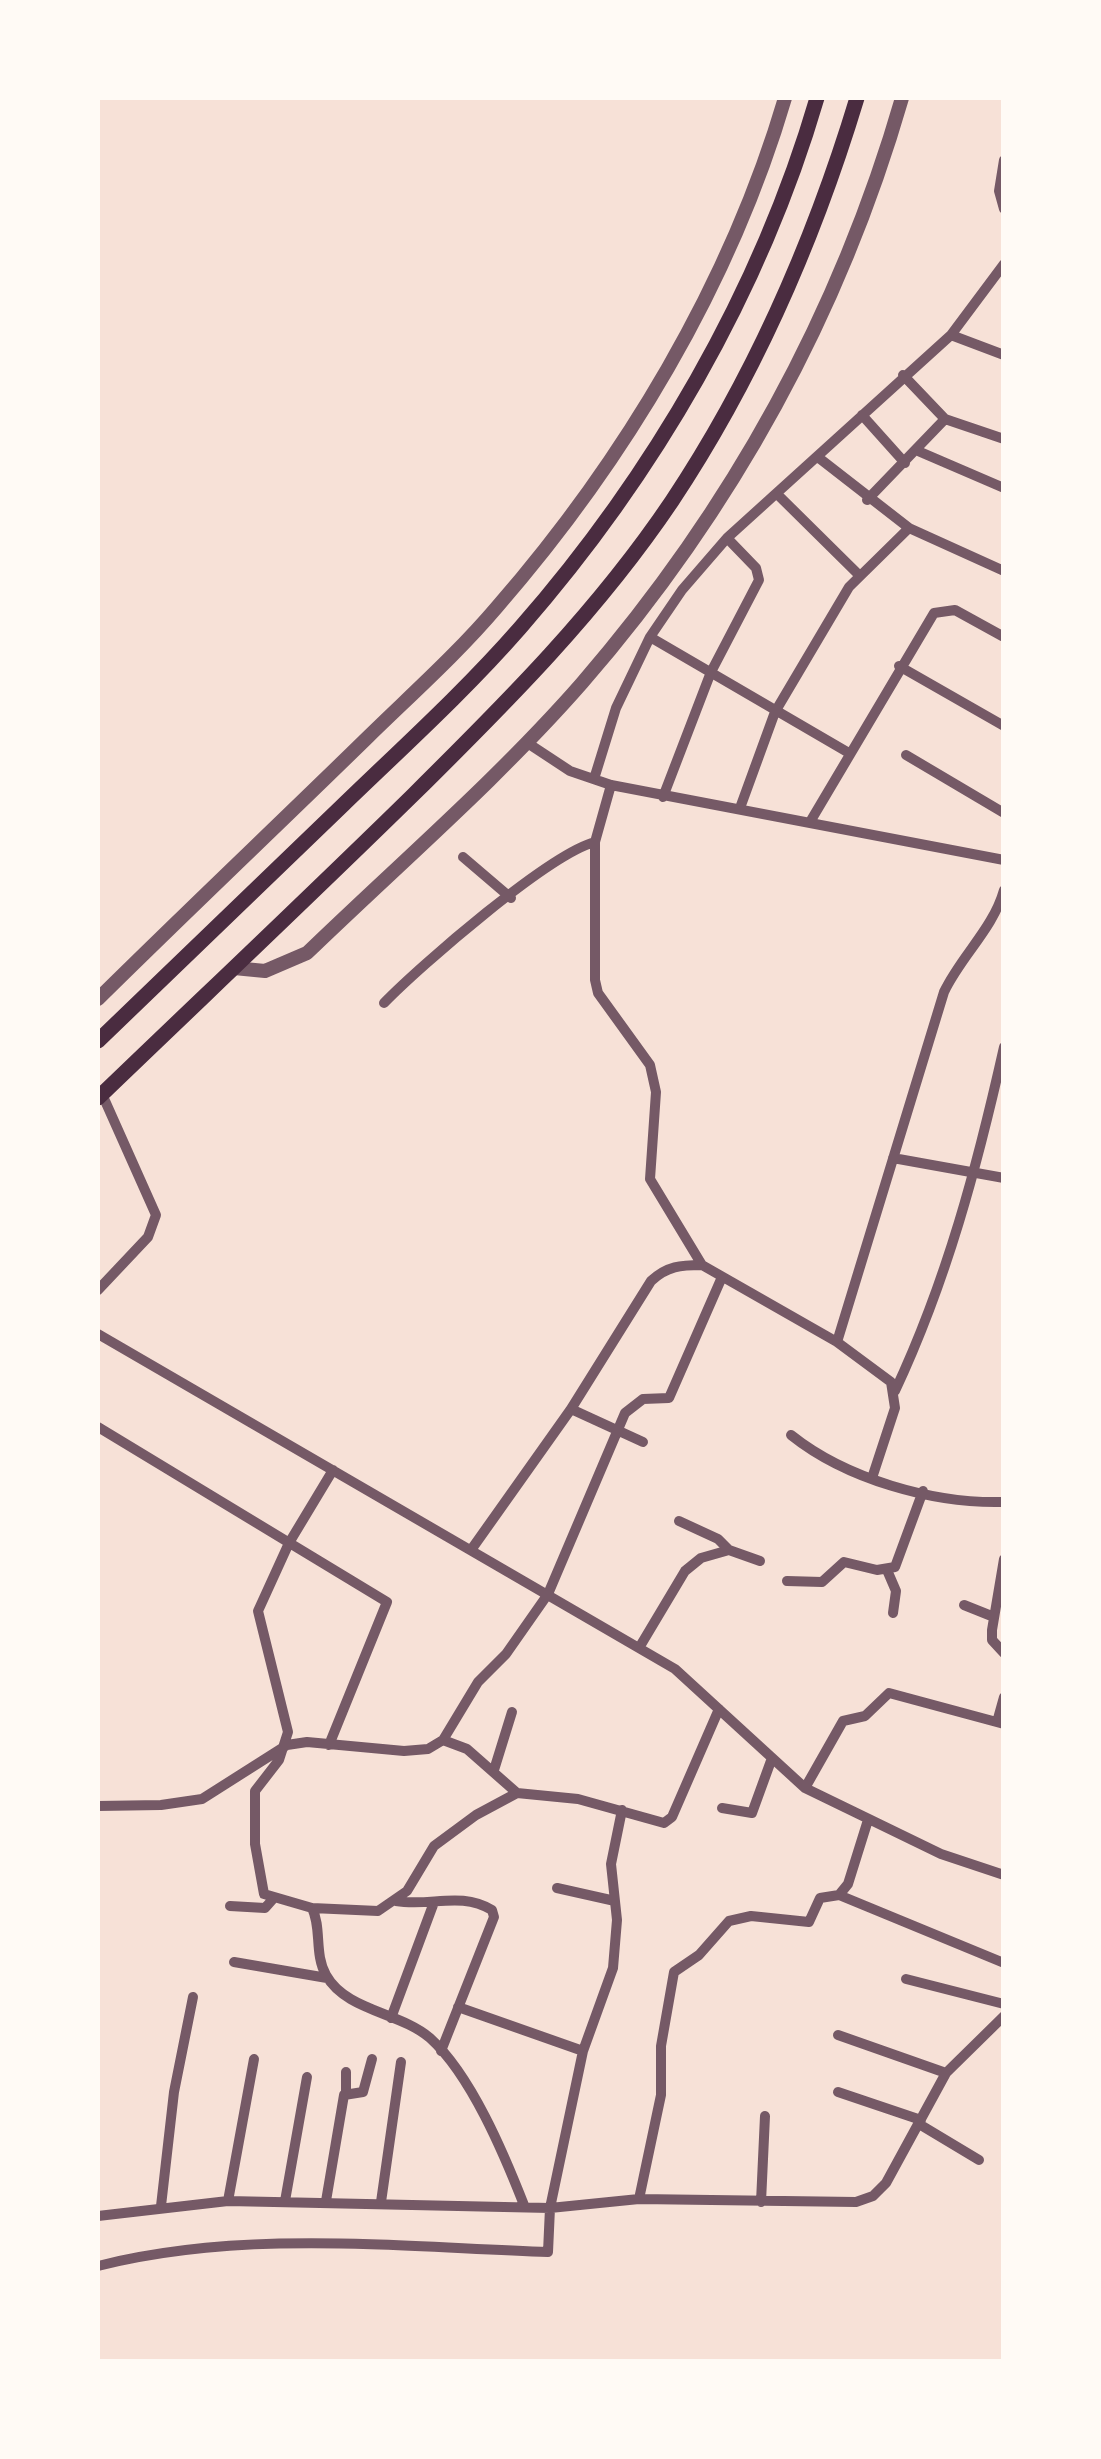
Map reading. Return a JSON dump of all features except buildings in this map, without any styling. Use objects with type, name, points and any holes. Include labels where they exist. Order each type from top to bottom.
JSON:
[{"type":"main road","points":[[98,1041],[452,699],[519,629],[616,508],[674,421],[721,334],[770,226],[817,98]]},
{"type":"main road","points":[[100,1096],[556,652],[672,501],[774,323],[828,188],[857,98]]},
{"type":"street","points":[[98,999],[430,676],[494,611],[550,544],[633,425],[681,341],[717,271],[785,98]]},
{"type":"street","points":[[234,968],[265,972],[307,954],[526,742],[664,582],[758,438],[843,272],[902,98]]},
{"type":"street","points":[[1004,160],[999,203],[1004,209]]},
{"type":"street","points":[[594,780],[616,708],[650,637],[727,538],[819,458],[902,374],[950,334],[1002,269]]},
{"type":"street","points":[[950,334],[1004,354]]},
{"type":"street","points":[[902,374],[945,419],[1004,439]]},
{"type":"street","points":[[862,415],[905,464]]},
{"type":"street","points":[[868,500],[945,419]]},
{"type":"street","points":[[918,451],[1004,488]]},
{"type":"street","points":[[819,458],[868,500],[909,528],[1004,571]]},
{"type":"street","points":[[777,494],[860,576]]},
{"type":"street","points":[[740,808],[775,712],[849,587],[909,528]]},
{"type":"street","points":[[663,797],[711,672],[759,580],[756,568],[727,538]]},
{"type":"street","points":[[810,822],[899,666],[934,613],[954,610],[1004,637]]},
{"type":"street","points":[[650,637],[849,753]]},
{"type":"street","points":[[899,666],[1004,726]]},
{"type":"street","points":[[526,742],[570,771],[610,785],[1004,860]]},
{"type":"street","points":[[906,755],[1004,813]]},
{"type":"street","points":[[610,785],[595,842],[598,992],[650,1065],[656,1092],[650,1179],[702,1264],[838,1342],[883,1374],[895,1391]]},
{"type":"street","points":[[384,1003],[419,968],[576,849],[595,842]]},
{"type":"street","points":[[463,856],[511,898]]},
{"type":"street","points":[[838,1342],[944,992],[958,962],[999,907],[1004,890]]},
{"type":"street","points":[[872,1478],[890,1430],[895,1391],[954,1249],[976,1174],[1004,1047]]},
{"type":"street","points":[[98,1290],[152,1230],[154,1207],[100,1096]]},
{"type":"street","points":[[893,1158],[1004,1178]]},
{"type":"street","points":[[472,1550],[571,1410],[651,1280],[663,1269],[702,1264]]},
{"type":"street","points":[[98,1806],[162,1805],[202,1799],[287,1745],[404,1751],[428,1749],[443,1740],[478,1682],[506,1654],[548,1594],[616,1430],[632,1404],[670,1398],[722,1277]]},
{"type":"street","points":[[98,1334],[675,1669],[805,1788],[941,1854],[1004,1874]]},
{"type":"street","points":[[571,1410],[643,1442]]},
{"type":"street","points":[[98,1428],[388,1602],[328,1745]]},
{"type":"street","points":[[791,1435],[828,1459],[872,1478],[923,1491],[1004,1502]]},
{"type":"street","points":[[332,1470],[289,1543],[258,1610],[288,1732],[287,1745],[255,1791],[252,1808],[264,1894],[312,1908],[378,1911],[408,1891],[434,1846],[476,1815],[517,1794],[578,1799],[669,1821],[720,1710]]},
{"type":"street","points":[[786,1581],[822,1582],[844,1562],[887,1570],[899,1563],[923,1491]]},
{"type":"street","points":[[679,1521],[718,1539],[729,1550]]},
{"type":"street","points":[[640,1648],[685,1570],[701,1558],[729,1550],[746,1552],[760,1562]]},
{"type":"street","points":[[1004,1559],[992,1640],[1004,1653]]},
{"type":"street","points":[[887,1570],[896,1591],[894,1613]]},
{"type":"street","points":[[964,1605],[994,1617]]},
{"type":"street","points":[[805,1788],[842,1721],[866,1716],[889,1692],[1000,1723],[1004,1697]]},
{"type":"street","points":[[494,1770],[512,1712]]},
{"type":"street","points":[[443,1740],[467,1748],[517,1794]]},
{"type":"street","points":[[722,1808],[752,1813],[772,1758]]},
{"type":"street","points":[[98,2266],[185,2249],[262,2244],[548,2252],[550,2208],[583,2051],[613,1968],[615,1901],[611,1864],[622,1810]]},
{"type":"street","points":[[839,1895],[848,1884],[868,1820]]},
{"type":"street","points":[[556,1888],[615,1901]]},
{"type":"street","points":[[639,2199],[661,2095],[661,2046],[674,1972],[698,1956],[729,1921],[751,1916],[801,1924],[814,1918],[820,1898],[839,1895],[1004,1963]]},
{"type":"street","points":[[396,1901],[433,1905],[463,1898],[492,1910],[494,1917],[441,2050]]},
{"type":"street","points":[[230,1906],[260,1909],[273,1899]]},
{"type":"street","points":[[391,2018],[433,1905]]},
{"type":"street","points":[[312,1908],[327,1978]]},
{"type":"street","points":[[234,1962],[327,1978],[348,1998],[428,2036],[498,2139],[524,2205]]},
{"type":"street","points":[[906,1978],[1004,2004]]},
{"type":"street","points":[[161,2206],[174,2092],[193,1997]]},
{"type":"street","points":[[458,2007],[583,2051]]},
{"type":"street","points":[[98,2216],[228,2201],[550,2208],[639,2199],[856,2202],[872,2196],[886,2183],[946,2073],[1004,2016]]},
{"type":"street","points":[[838,2035],[946,2073]]},
{"type":"street","points":[[228,2201],[254,2059]]},
{"type":"street","points":[[346,2092],[362,2092],[372,2059]]},
{"type":"street","points":[[381,2202],[401,2062]]},
{"type":"street","points":[[326,2201],[346,2092],[346,2072]]},
{"type":"street","points":[[285,2200],[307,2076]]},
{"type":"street","points":[[838,2092],[920,2122],[978,2160]]},
{"type":"street","points":[[761,2202],[765,2116]]}]
